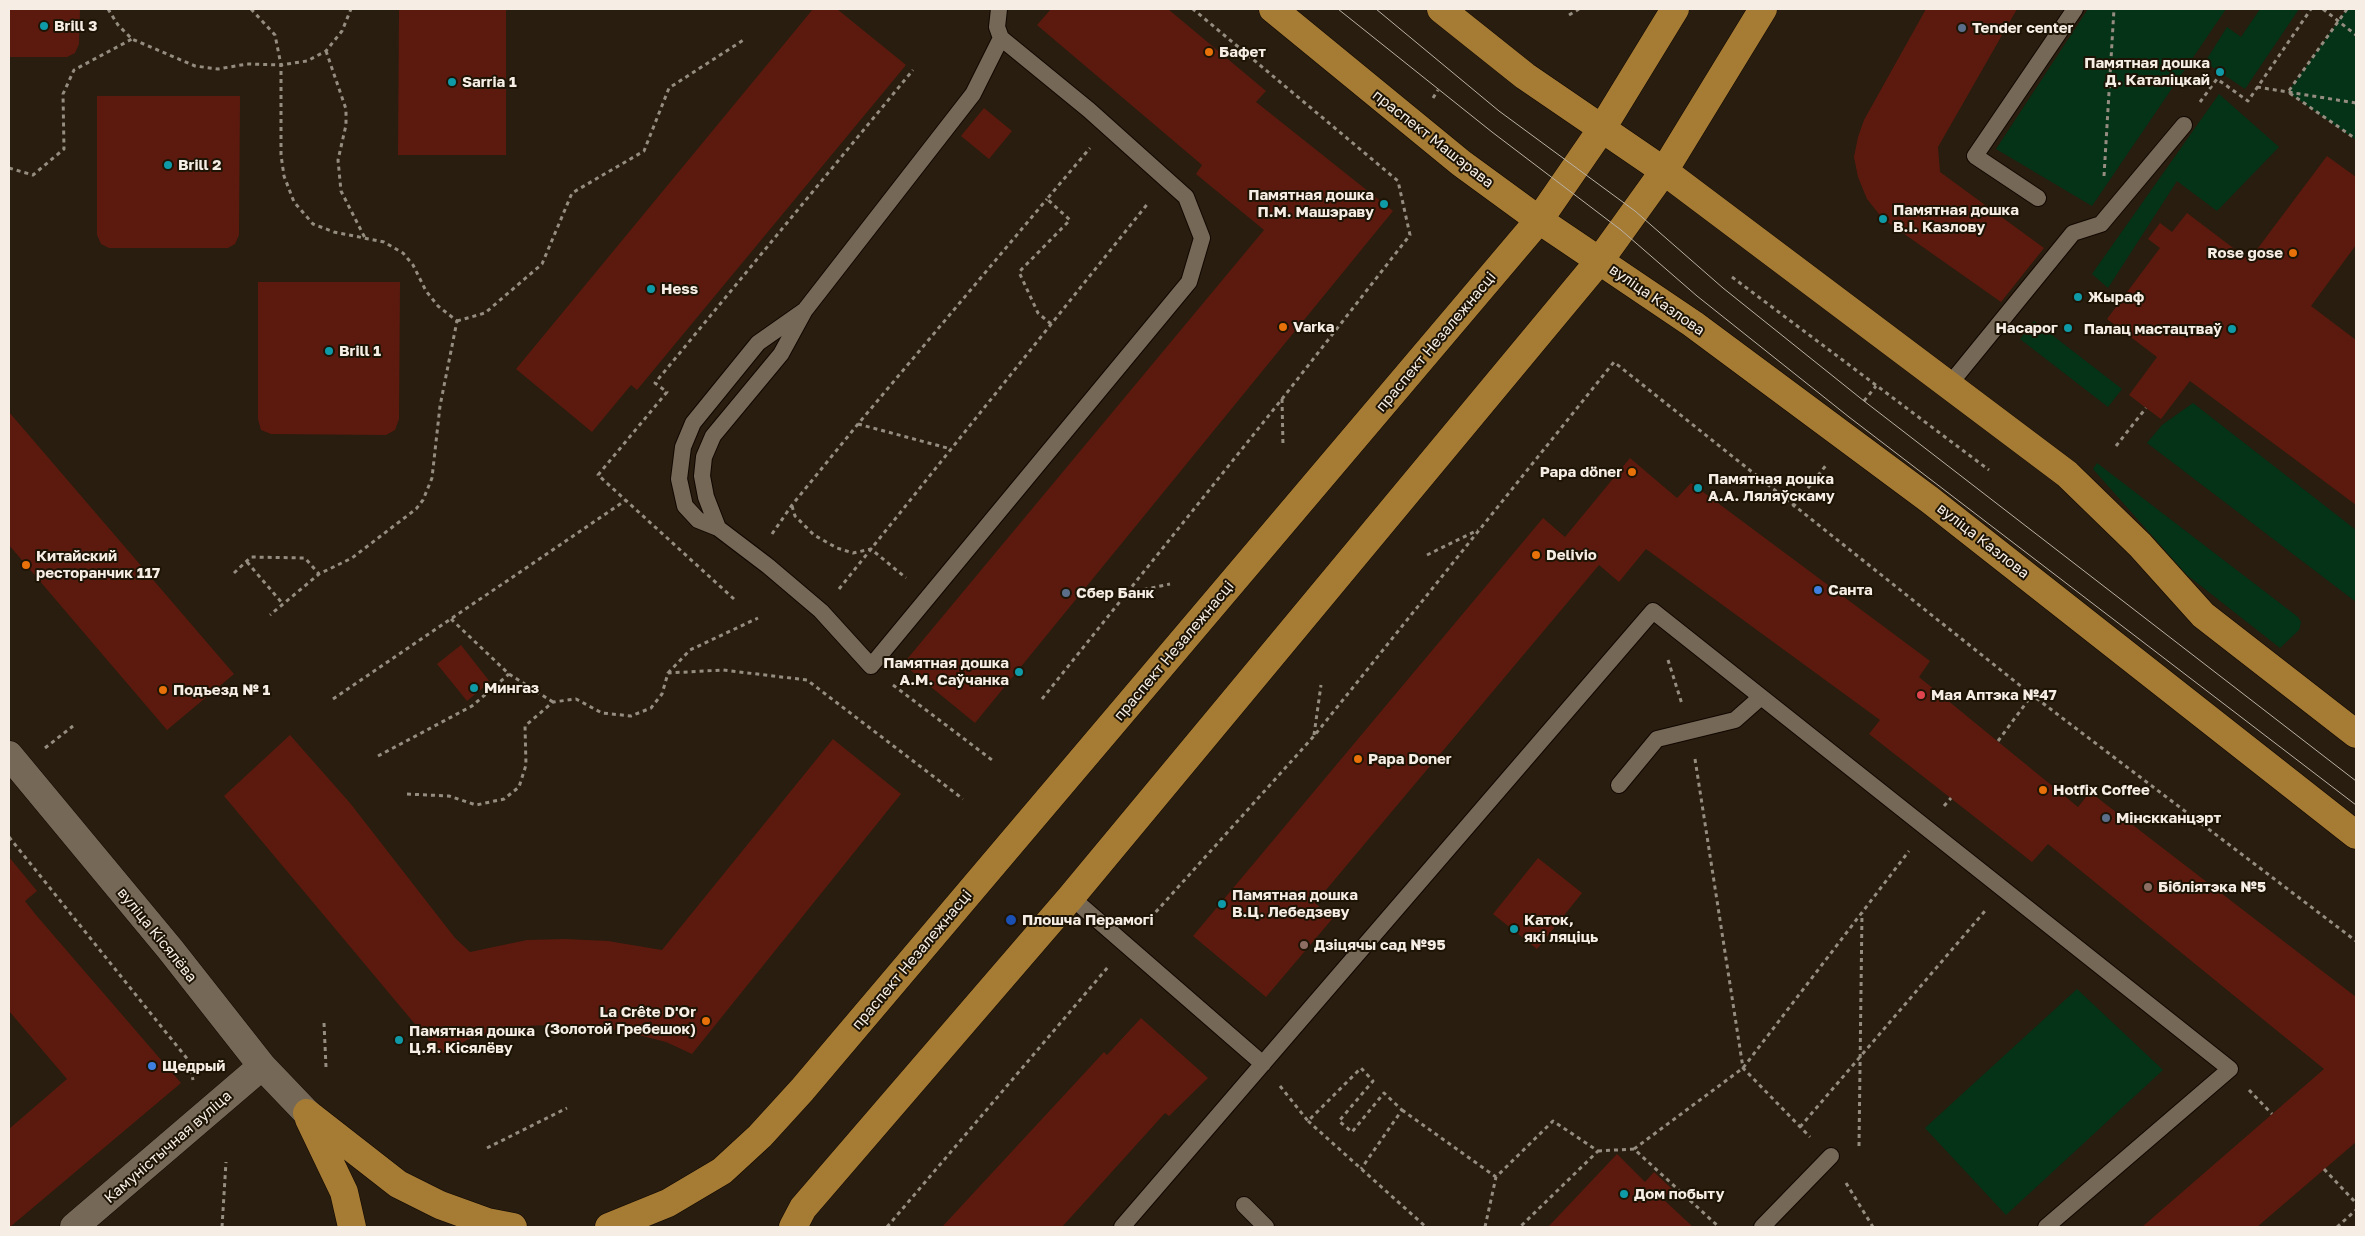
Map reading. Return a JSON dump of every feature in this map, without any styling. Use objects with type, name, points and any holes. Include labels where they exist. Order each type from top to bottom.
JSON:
[{"type":"main road","name":"праспект Машэрава","points":[[1272,9],[1461,164],[1539,220],[1600,260]]},
{"type":"main road","points":[[1441,9],[1525,76],[1664,171],[2067,474],[2140,545],[2203,615],[2356,734]]},
{"type":"main road","name":"праспект Незалежнасці","points":[[609,1227],[668,1203],[722,1171],[760,1136],[796,1096],[1539,220],[1602,130],[1675,9]]},
{"type":"main road","points":[[793,1227],[803,1208],[1071,897],[1600,260],[1664,171],[1763,9]]},
{"type":"main road","name":"вуліца Казлова","points":[[1600,260],[1693,324],[1930,500],[2356,835]]},
{"type":"main road","points":[[306,1113],[344,1192],[352,1227]]},
{"type":"main road","points":[[306,1113],[398,1184],[440,1206],[487,1222],[513,1227]]},
{"type":"street","name":"вуліца Кісялёва","points":[[9,755],[170,950],[262,1066],[306,1113]]},
{"type":"street","name":"Камуністычная вуліца","points":[[74,1227],[262,1066]]},
{"type":"lane","points":[[805,310],[758,343],[693,423],[683,447],[679,479],[685,506],[698,520],[718,528],[756,557],[821,612],[871,666],[1189,282],[1202,238],[1186,197],[1089,110],[1002,38],[996,27],[999,9]]},
{"type":"lane","points":[[2038,198],[1975,156],[2075,9]]},
{"type":"lane","points":[[718,528],[706,497],[702,476],[704,457],[713,436],[780,354],[805,310],[973,94],[1002,38]]},
{"type":"lane","points":[[1950,385],[2073,233],[2101,224],[2184,125]]},
{"type":"lane","points":[[1122,1227],[1653,612],[2230,1069],[2046,1227]]},
{"type":"lane","points":[[1619,785],[1657,739],[1735,720],[1761,697]]},
{"type":"lane","points":[[1071,897],[1262,1064]]},
{"type":"lane","points":[[1762,1227],[1831,1156]]},
{"type":"lane","points":[[1244,1205],[1266,1227]]},
{"type":"path","points":[[108,9],[118,25],[132,39],[195,66],[218,69],[247,64],[281,65],[306,61],[326,51],[342,31],[351,9]]},
{"type":"path","points":[[251,9],[275,35],[281,65],[281,155],[284,176],[294,202],[313,224],[334,232],[384,242],[403,253],[413,265],[426,291],[438,306],[456,321]]},
{"type":"path","points":[[1042,699],[1282,399],[1410,235],[1398,181],[1193,9]]},
{"type":"path","points":[[1570,9],[1569,15],[1579,9]]},
{"type":"path","points":[[2101,224],[2114,9]]},
{"type":"path","points":[[2217,79],[2248,102],[2310,9]]},
{"type":"path","points":[[2323,9],[2356,35]]},
{"type":"path","points":[[2288,92],[2346,9]]},
{"type":"path","points":[[9,168],[32,175],[64,149],[63,94],[74,70],[132,39]]},
{"type":"path","points":[[456,321],[485,313],[542,264],[572,193],[644,151],[669,88],[745,39]]},
{"type":"path","points":[[326,51],[346,108],[346,125],[338,160],[341,191],[365,238]]},
{"type":"path","points":[[661,398],[667,392],[655,383],[913,70]]},
{"type":"path","points":[[2257,87],[2356,103]]},
{"type":"path","points":[[2288,92],[2356,139]]},
{"type":"path","points":[[756,557],[792,505],[1081,158]]},
{"type":"path","points":[[821,612],[1167,180]]},
{"type":"path","points":[[1047,199],[1070,220],[1019,272],[1038,313],[1051,324]]},
{"type":"path","points":[[1732,277],[1989,470]]},
{"type":"path","points":[[270,615],[320,574],[352,558],[416,509],[429,489],[432,478],[440,406],[456,321]]},
{"type":"path","points":[[887,1227],[1127,945],[1314,736],[1614,362],[1793,507],[2032,696],[2356,940]]},
{"type":"path","points":[[1864,401],[1876,386]]},
{"type":"path","points":[[1282,399],[1283,446]]},
{"type":"path","points":[[2116,446],[2146,408]]},
{"type":"path","points":[[858,424],[951,448]]},
{"type":"path","points":[[1793,507],[1816,480]]},
{"type":"path","points":[[333,699],[626,500]]},
{"type":"path","points":[[792,505],[795,516],[814,535],[837,548],[853,553],[871,549]]},
{"type":"path","points":[[1427,555],[1480,529]]},
{"type":"path","points":[[871,549],[929,596]]},
{"type":"path","points":[[234,573],[251,557],[305,558],[320,574]]},
{"type":"path","points":[[247,562],[283,604]]},
{"type":"path","points":[[1128,593],[1170,584]]},
{"type":"path","points":[[1653,612],[1690,731],[1743,1068],[1831,1156],[1872,1227]]},
{"type":"path","points":[[407,794],[449,796],[476,805],[504,799],[519,787],[526,765],[525,726],[553,702],[576,699],[602,713],[631,716],[651,708],[662,694],[668,674],[690,650],[758,618]]},
{"type":"path","points":[[451,619],[509,674],[553,702]]},
{"type":"path","points":[[871,666],[889,682],[992,760]]},
{"type":"path","points":[[668,674],[722,670],[807,680],[963,799]]},
{"type":"path","points":[[378,756],[472,706],[509,674]]},
{"type":"path","points":[[1314,736],[1321,685]]},
{"type":"path","points":[[1998,741],[2032,696]]},
{"type":"path","points":[[1485,1227],[1496,1177],[1553,1121],[1598,1151],[1634,1149],[1743,1068],[1926,828]]},
{"type":"path","points":[[9,837],[189,1061],[194,1085]]},
{"type":"path","points":[[1800,1127],[2004,890]]},
{"type":"path","points":[[1831,1156],[1859,1147],[1862,913]]},
{"type":"path","points":[[324,1023],[326,1067]]},
{"type":"path","points":[[1262,1064],[1308,1121],[1426,1227]]},
{"type":"path","points":[[1308,1121],[1361,1068],[1373,1081],[1339,1121],[1352,1132],[1384,1093],[1402,1110],[1496,1177]]},
{"type":"path","points":[[487,1148],[567,1108]]},
{"type":"path","points":[[1361,1169],[1402,1110]]},
{"type":"path","points":[[1634,1149],[1719,1227]]},
{"type":"path","points":[[1520,1227],[1598,1151]]},
{"type":"path","points":[[222,1227],[226,1162]]},
{"type":"path","points":[[2324,1169],[2356,1203]]},
{"type":"path","points":[[2337,1227],[2356,1210]]},
{"type":"green space","points":[[2088,9],[2226,9],[2092,206],[1996,149]]},
{"type":"green space","points":[[2260,9],[2299,9],[2245,89],[2205,62],[2227,27],[2241,37]]},
{"type":"green space","points":[[2347,9],[2356,9],[2356,140],[2288,92]]},
{"type":"green space","points":[[2219,94],[2279,147],[2217,211],[2177,181],[2108,288],[2092,274]]},
{"type":"green space","points":[[2034,321],[2122,389],[2108,407],[2020,339]]},
{"type":"green space","points":[[2193,403],[2356,530],[2356,602],[2147,443],[2162,425]]},
{"type":"green space","points":[[2097,463],[2298,617],[2301,622],[2299,630],[2280,648],[2187,575],[2093,469]]},
{"type":"green space","points":[[2077,989],[2163,1070],[2006,1215],[1925,1128]]},
{"type":"building","name":"Brill 3","points":[[9,9],[80,9],[79,44],[75,53],[67,57],[9,57]]},
{"type":"building","name":"Sarria 1","points":[[399,9],[506,9],[506,155],[398,155]]},
{"type":"building","name":"Hess","points":[[813,9],[837,9],[906,65],[637,390],[631,385],[592,432],[516,369]]},
{"type":"building","points":[[1051,9],[1168,9],[1266,91],[1256,102],[1393,211],[975,723],[903,664],[1264,230],[1196,174],[1202,165],[1037,25]]},
{"type":"building","points":[[1926,9],[2017,9],[1938,147],[1940,172],[2044,248],[2001,302],[1883,219],[1867,199],[1858,177],[1854,157],[1864,120]]},
{"type":"building","name":"Brill 2","points":[[97,96],[240,96],[239,235],[235,244],[228,248],[109,248],[101,244],[97,235]]},
{"type":"building","points":[[984,108],[1012,131],[989,159],[961,136]]},
{"type":"building","name":"Палац мастацтваў","points":[[2327,156],[2356,177],[2356,245],[2311,306],[2356,340],[2356,505],[2190,381],[2161,419],[2146,408],[2129,395],[2157,357],[2107,319],[2160,248],[2148,239],[2160,223],[2172,232],[2187,213],[2249,260]]},
{"type":"building","name":"Brill 1","points":[[258,282],[400,282],[399,419],[395,430],[386,435],[271,434],[261,430],[258,419]]},
{"type":"building","points":[[9,412],[234,674],[167,730],[9,545]]},
{"type":"building","points":[[1630,458],[1677,498],[1691,483],[1930,661],[1919,677],[2078,807],[2090,792],[2356,997],[2356,1142],[2257,1227],[2142,1227],[2324,1069],[2048,844],[2032,862],[1869,734],[1880,720],[1646,549],[1619,582],[1599,565],[1315,903],[1333,918],[1266,997],[1193,936],[1543,518],[1565,537]]},
{"type":"building","points":[[461,645],[490,682],[467,701],[437,664]]},
{"type":"building","points":[[290,735],[350,803],[455,938],[470,952],[527,940],[565,939],[608,941],[662,950],[833,739],[901,794],[692,1054],[666,1042],[619,1030],[550,1025],[523,1026],[495,1032],[469,1039],[440,1054],[224,796]]},
{"type":"building","points":[[9,857],[37,891],[25,901],[181,1083],[10,1227],[9,1129],[67,1079],[9,1011]]},
{"type":"building","points":[[1538,858],[1582,893],[1537,949],[1493,914]]},
{"type":"building","points":[[1141,1018],[1208,1078],[1169,1116],[1165,1113],[1062,1227],[942,1227],[1104,1052],[1107,1055]]},
{"type":"building","name":"Дом побыту","points":[[1617,1154],[1645,1182],[1654,1172],[1672,1189],[1663,1199],[1693,1227],[1548,1227]]},
{"type":"tram line","points":[[1338,9],[1492,132],[1621,230],[1697,296],[1849,417],[2356,805]]},
{"type":"tram line","points":[[1376,9],[1499,111],[1635,211],[1723,288],[1864,401],[2356,781]]},
{"type":"place","name":"Brill 3","points":[[44,26]]},
{"type":"place","name":"Tender center","points":[[1962,28]]},
{"type":"place","name":"Бафет","points":[[1209,52]]},
{"type":"place","name":"Памятная дошка Д. Каталіцкай","points":[[2220,72]]},
{"type":"place","name":"Sarria 1","points":[[452,82]]},
{"type":"place","name":"Brill 2","points":[[168,165]]},
{"type":"place","name":"Памятная дошка П.М. Машэраву","points":[[1384,204]]},
{"type":"place","name":"Памятная дошка В.І. Казлову","points":[[1883,219]]},
{"type":"place","name":"Rose gose","points":[[2293,253]]},
{"type":"place","name":"Hess","points":[[651,289]]},
{"type":"place","name":"Жыраф","points":[[2078,297]]},
{"type":"place","name":"Varka","points":[[1283,327]]},
{"type":"place","name":"Насарог","points":[[2068,328]]},
{"type":"place","name":"Палац мастацтваў","points":[[2232,329]]},
{"type":"place","name":"Brill 1","points":[[329,351]]},
{"type":"place","name":"Papa döner","points":[[1632,472]]},
{"type":"place","name":"Памятная дошка А.А. Ляляўскаму","points":[[1698,488]]},
{"type":"place","name":"Delivio","points":[[1536,555]]},
{"type":"place","name":"Китайский ресторанчик 117","points":[[26,565]]},
{"type":"place","name":"Санта","points":[[1818,590]]},
{"type":"place","name":"Сбер Банк","points":[[1066,593]]},
{"type":"place","name":"Памятная дошка А.М. Саўчанка","points":[[1019,672]]},
{"type":"place","name":"Мингаз","points":[[474,688]]},
{"type":"place","name":"Подъезд № 1","points":[[163,690]]},
{"type":"place","name":"Мая Аптэка №47","points":[[1921,695]]},
{"type":"place","name":"Papa Doner","points":[[1358,759]]},
{"type":"place","name":"Hotfix Coffee","points":[[2043,790]]},
{"type":"place","name":"Мінскканцэрт","points":[[2106,818]]},
{"type":"place","name":"Бібліятэка №5","points":[[2148,887]]},
{"type":"place","name":"Памятная дошка В.Ц. Лебедзеву","points":[[1222,904]]},
{"type":"place","name":"Плошча Перамогі","points":[[1011,920]]},
{"type":"place","name":"Каток, які ляціць","points":[[1514,929]]},
{"type":"place","name":"Дзіцячы сад №95","points":[[1304,945]]},
{"type":"place","name":"La Crête D'Or (Золотой Гребешок)","points":[[706,1021]]},
{"type":"place","name":"Памятная дошка Ц.Я. Кісялёву","points":[[399,1040]]},
{"type":"place","name":"Щедрый","points":[[152,1066]]},
{"type":"place","name":"Дом побыту","points":[[1624,1194]]}]
